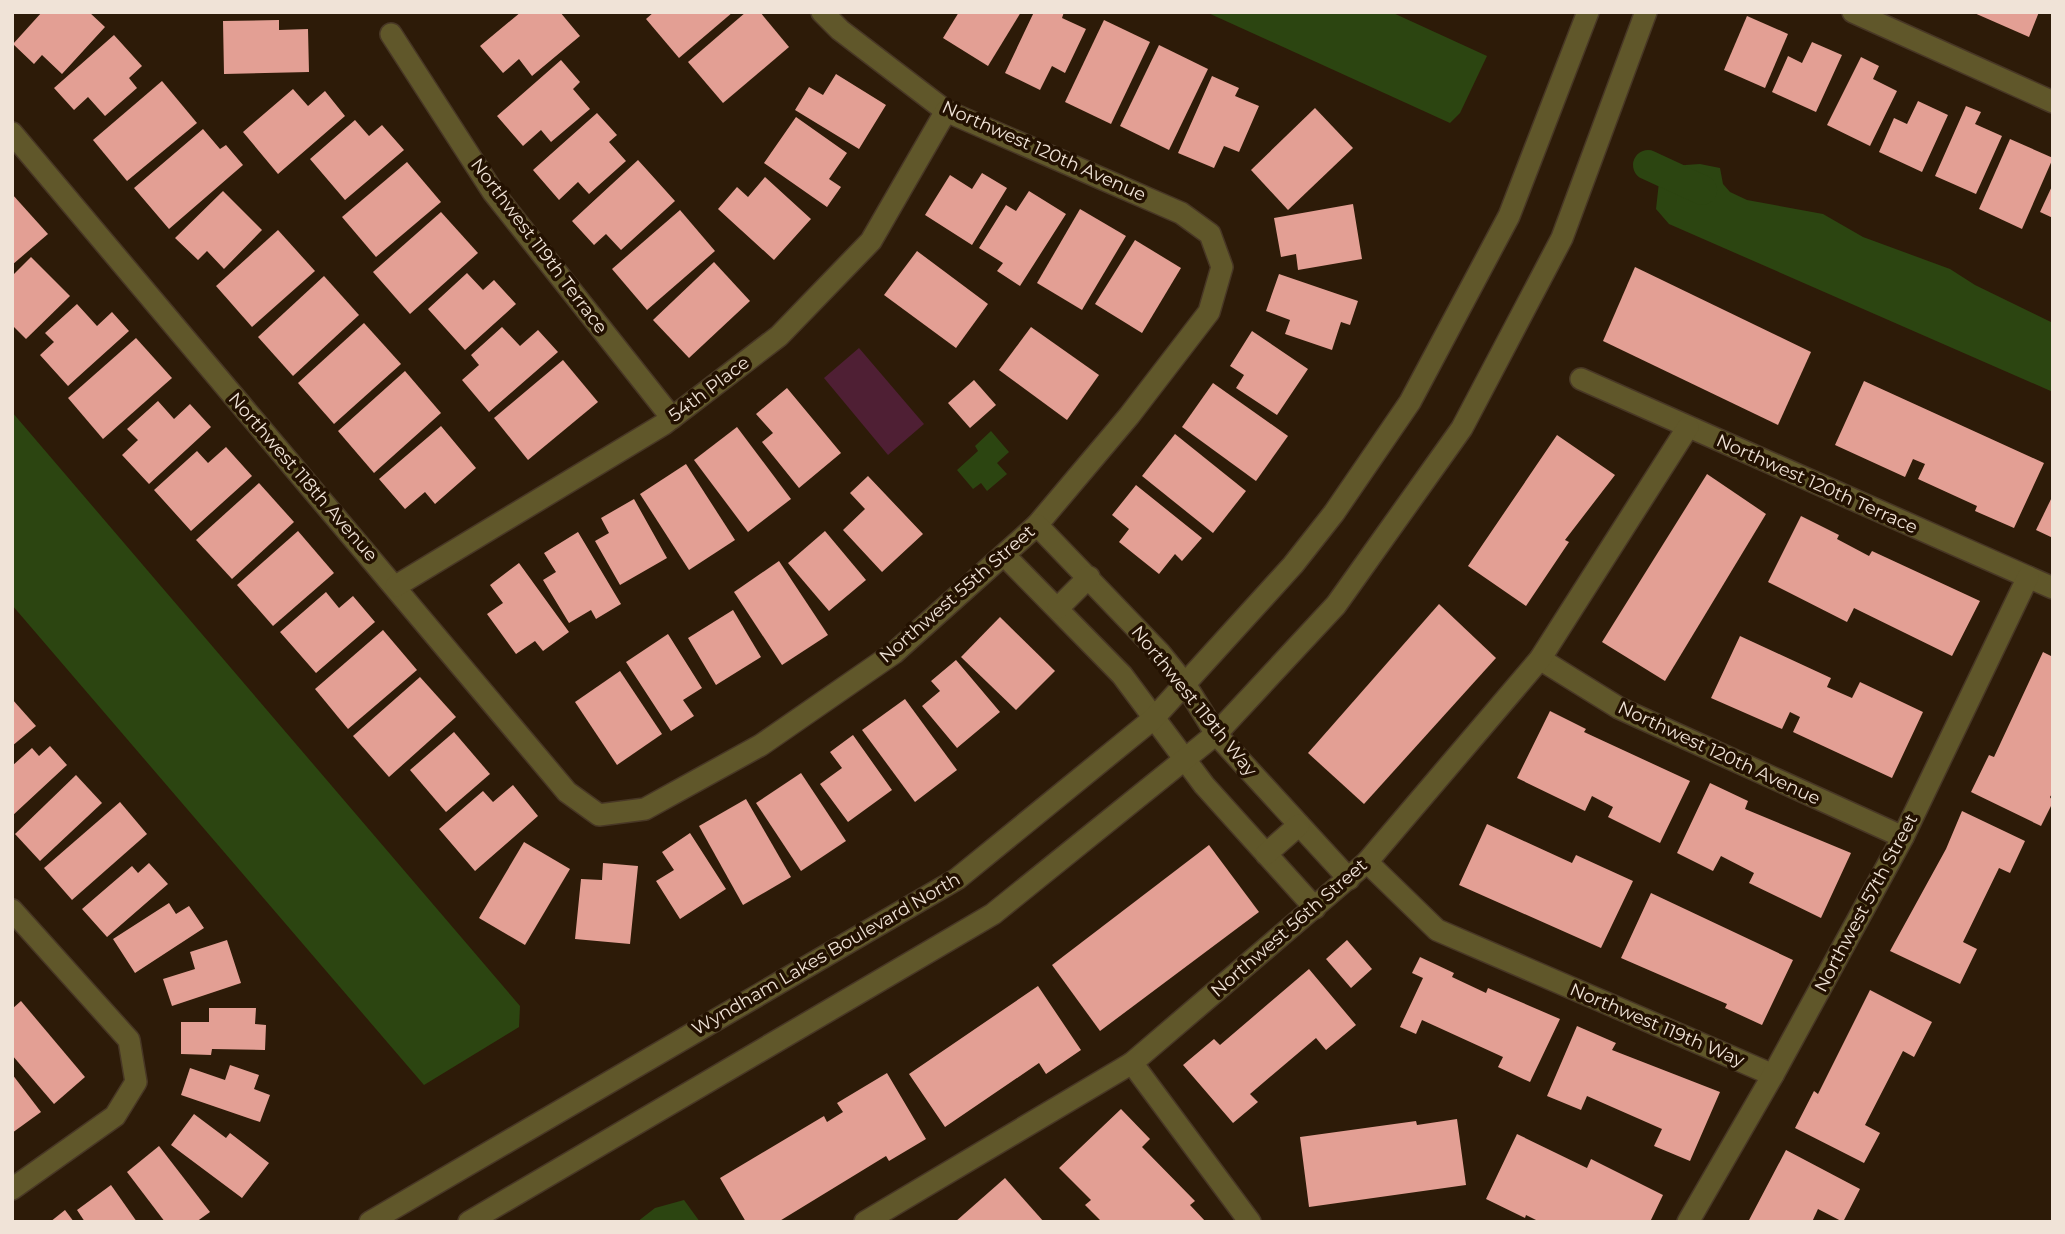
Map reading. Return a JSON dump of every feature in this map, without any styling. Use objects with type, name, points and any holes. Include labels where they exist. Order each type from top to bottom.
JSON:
[{"type":"street","name":"Northwest 120th Avenue","points":[[822,12],[840,30],[946,111],[1181,213],[1210,234],[1222,267]]},
{"type":"street","name":"Wyndham Lakes Boulevard North","points":[[370,1222],[957,879],[1153,719],[1301,555],[1334,513],[1410,402],[1509,216],[1588,12]]},
{"type":"street","points":[[469,1222],[993,914],[1216,734],[1336,605],[1462,428],[1562,238],[1646,12]]},
{"type":"street","points":[[1853,12],[1879,17],[2053,102]]},
{"type":"street","name":"Northwest 119th Terrace","points":[[391,34],[493,192],[672,418]]},
{"type":"street","name":"54th Place","points":[[397,586],[672,418],[779,336],[871,241],[946,111]]},
{"type":"street","name":"Northwest 118th Avenue","points":[[12,133],[397,586],[567,792],[599,815]]},
{"type":"street","name":"Northwest 55th Street","points":[[599,815],[645,808],[761,745],[894,653],[1005,556],[1037,525],[1129,416],[1209,312],[1222,267]]},
{"type":"street","name":"Northwest 120th Terrace","points":[[1581,379],[2053,587]]},
{"type":"street","name":"Northwest 56th Street","points":[[877,1219],[1132,1063],[1367,862],[1540,659],[1688,427]]},
{"type":"street","name":"Northwest 119th Way","points":[[1037,525],[1089,577],[1185,684],[1216,734],[1349,879]]},
{"type":"street","points":[[1005,556],[1122,675],[1185,760],[1315,908]]},
{"type":"street","points":[[1058,608],[1089,577]]},
{"type":"street","name":"Northwest 57th Street","points":[[1688,1222],[1773,1075],[1903,836],[2028,577]]},
{"type":"street","name":"Northwest 120th Avenue","points":[[1540,659],[1619,708],[1903,836]]},
{"type":"street","points":[[1266,853],[1299,825]]},
{"type":"street","name":"Northwest 119th Way","points":[[1367,862],[1437,930],[1773,1075]]},
{"type":"street","points":[[12,910],[130,1040],[136,1082],[114,1116],[12,1189]]},
{"type":"street","points":[[1132,1063],[1250,1222]]},
{"type":"shaded area","points":[[1206,12],[1391,12],[1487,56],[1460,113],[1450,123]]},
{"type":"shaded area","points":[[1700,164],[1720,168],[1723,184],[1730,192],[1747,200],[1823,214],[1863,237],[1950,269],[1975,285],[2053,323],[2053,392],[1669,224],[1656,209],[1659,182],[1671,166]]},
{"type":"shaded area","points":[[859,348],[924,424],[888,455],[824,378]]},
{"type":"shaded area","points":[[12,412],[520,1006],[519,1027],[424,1085],[12,605]]},
{"type":"shaded area","points":[[991,431],[1009,452],[997,463],[1007,474],[987,491],[981,483],[973,489],[957,470],[978,451],[975,446]]},
{"type":"shaded area","points":[[684,1200],[700,1222],[637,1222],[655,1208]]},
{"type":"building","points":[[42,12],[89,12],[105,27],[62,74],[42,55],[34,64],[13,44]]},
{"type":"building","points":[[521,12],[560,12],[580,36],[532,76],[519,59],[503,73],[480,46]]},
{"type":"building","points":[[654,12],[733,12],[679,58],[646,19]]},
{"type":"building","points":[[746,12],[760,12],[789,47],[723,103],[688,62]]},
{"type":"building","points":[[959,12],[1021,12],[988,66],[943,38]]},
{"type":"building","points":[[1034,12],[1064,12],[1062,18],[1086,29],[1065,73],[1052,66],[1040,90],[1005,73]]},
{"type":"building","points":[[1972,12],[2039,12],[2029,37]]},
{"type":"building","points":[[1747,16],[1788,34],[1765,88],[1724,70]]},
{"type":"building","points":[[279,20],[279,30],[308,29],[309,72],[224,74],[223,21]]},
{"type":"building","points":[[1104,20],[1150,42],[1111,124],[1065,102]]},
{"type":"building","points":[[114,35],[142,66],[129,78],[137,88],[105,116],[88,97],[74,110],[54,88]]},
{"type":"building","points":[[1812,42],[1842,55],[1816,112],[1772,92],[1788,56],[1802,63]]},
{"type":"building","points":[[1159,45],[1208,69],[1169,150],[1120,126]]},
{"type":"building","points":[[1861,57],[1879,66],[1873,79],[1897,91],[1870,146],[1827,125]]},
{"type":"building","points":[[561,60],[580,82],[573,89],[590,109],[551,142],[541,130],[523,146],[497,116]]},
{"type":"building","points":[[836,74],[886,105],[859,149],[795,110],[809,87],[823,95]]},
{"type":"building","points":[[1212,76],[1239,88],[1235,96],[1259,106],[1239,152],[1224,146],[1214,168],[1178,153]]},
{"type":"building","points":[[162,81],[197,123],[127,181],[93,140]]},
{"type":"building","points":[[293,89],[308,106],[325,91],[345,116],[278,174],[243,132]]},
{"type":"building","points":[[1918,101],[1948,115],[1922,172],[1879,152],[1894,118],[1907,124]]},
{"type":"building","points":[[1966,106],[1981,112],[1975,124],[2002,136],[1976,194],[1935,176]]},
{"type":"building","points":[[1315,108],[1353,148],[1288,210],[1251,170]]},
{"type":"building","points":[[597,113],[617,135],[609,142],[626,161],[589,194],[578,182],[559,200],[533,170]]},
{"type":"building","points":[[796,117],[847,153],[829,179],[841,187],[827,207],[764,163]]},
{"type":"building","points":[[355,120],[369,136],[382,125],[404,150],[345,200],[310,159]]},
{"type":"building","points":[[203,129],[220,149],[226,145],[243,165],[169,229],[134,188]]},
{"type":"building","points":[[2010,139],[2053,158],[2022,229],[1979,209]]},
{"type":"building","points":[[638,160],[675,201],[621,250],[606,234],[594,245],[572,221]]},
{"type":"building","points":[[407,162],[441,202],[376,257],[342,217]]},
{"type":"building","points":[[982,173],[1007,188],[972,245],[925,215],[950,175],[972,189]]},
{"type":"building","points":[[765,177],[811,219],[774,260],[718,209],[737,187],[748,197]]},
{"type":"building","points":[[2053,184],[2053,218],[2040,212]]},
{"type":"building","points":[[223,191],[262,230],[224,269],[207,251],[198,260],[175,238]]},
{"type":"building","points":[[1029,191],[1066,214],[1020,286],[997,271],[1003,263],[979,248],[1006,205],[1016,211]]},
{"type":"building","points":[[12,194],[48,234],[12,265]]},
{"type":"building","points":[[1353,204],[1362,259],[1298,270],[1296,254],[1281,257],[1274,218]]},
{"type":"building","points":[[1080,209],[1126,236],[1082,310],[1037,283]]},
{"type":"building","points":[[680,210],[715,251],[647,310],[612,269]]},
{"type":"building","points":[[441,212],[478,253],[410,314],[373,272]]},
{"type":"building","points":[[278,230],[315,271],[252,327],[216,286]]},
{"type":"building","points":[[1135,240],[1181,268],[1142,333],[1095,304]]},
{"type":"building","points":[[917,251],[988,304],[956,348],[884,295]]},
{"type":"building","points":[[31,257],[70,296],[26,339],[12,325],[12,276]]},
{"type":"building","points":[[714,262],[750,301],[689,358],[653,320]]},
{"type":"building","points":[[1635,267],[1811,352],[1778,425],[1603,341]]},
{"type":"building","points":[[467,273],[483,290],[494,280],[516,304],[465,350],[428,309]]},
{"type":"building","points":[[1279,274],[1358,301],[1350,325],[1341,322],[1332,350],[1285,334],[1290,320],[1266,311]]},
{"type":"building","points":[[324,276],[359,315],[293,376],[258,337]]},
{"type":"building","points":[[77,304],[97,326],[112,312],[129,331],[68,386],[40,355],[54,342],[45,333]]},
{"type":"building","points":[[364,323],[401,364],[334,424],[298,383]]},
{"type":"building","points":[[502,327],[520,346],[538,330],[558,352],[489,412],[462,380],[479,365],[471,355]]},
{"type":"building","points":[[1031,327],[1099,375],[1067,420],[999,370]]},
{"type":"building","points":[[1252,331],[1308,369],[1277,415],[1236,388],[1244,375],[1230,366]]},
{"type":"building","points":[[136,338],[172,378],[103,439],[68,398]]},
{"type":"building","points":[[563,360],[598,402],[528,460],[494,418]]},
{"type":"building","points":[[405,371],[441,413],[374,473],[338,431]]},
{"type":"building","points":[[974,380],[996,405],[970,428],[948,403]]},
{"type":"building","points":[[1864,381],[2044,463],[2014,528],[1975,511],[1977,506],[1918,479],[1925,464],[1913,459],[1905,477],[1835,445]]},
{"type":"building","points":[[1213,383],[1288,436],[1256,481],[1182,427]]},
{"type":"building","points":[[787,388],[841,453],[799,488],[762,442],[773,433],[756,414]]},
{"type":"building","points":[[158,401],[174,419],[190,404],[211,427],[149,484],[122,455],[138,440],[127,429]]},
{"type":"building","points":[[441,426],[476,468],[435,504],[425,492],[405,509],[379,479]]},
{"type":"building","points":[[737,427],[791,499],[748,532],[694,460]]},
{"type":"building","points":[[1175,434],[1246,491],[1213,533],[1142,476]]},
{"type":"building","points":[[1557,435],[1615,475],[1565,540],[1569,542],[1526,606],[1468,566]]},
{"type":"building","points":[[226,447],[252,476],[191,531],[154,490],[197,451],[208,463]]},
{"type":"building","points":[[686,464],[735,540],[689,570],[640,494]]},
{"type":"building","points":[[1707,474],[1766,514],[1665,681],[1602,642]]},
{"type":"building","points":[[868,476],[923,534],[882,572],[843,530],[865,509],[850,493]]},
{"type":"building","points":[[259,483],[294,522],[232,579],[196,540]]},
{"type":"building","points":[[1136,485],[1202,538],[1182,561],[1175,554],[1159,574],[1119,542],[1129,529],[1112,515]]},
{"type":"building","points":[[2053,495],[2053,538],[2036,530]]},
{"type":"building","points":[[634,499],[667,558],[620,585],[595,541],[609,533],[601,518]]},
{"type":"building","points":[[1801,516],[1839,535],[1837,539],[1869,556],[1872,551],[1980,601],[1952,656],[1854,608],[1847,622],[1768,582]]},
{"type":"building","points":[[298,531],[334,573],[273,626],[237,585]]},
{"type":"building","points":[[825,531],[866,580],[829,611],[788,563]]},
{"type":"building","points":[[578,532],[621,604],[596,619],[591,610],[569,623],[543,580],[556,572],[544,553]]},
{"type":"building","points":[[779,561],[828,635],[782,665],[734,592]]},
{"type":"building","points":[[519,563],[569,632],[543,651],[535,641],[516,654],[487,614],[503,603],[490,585]]},
{"type":"building","points":[[326,592],[339,608],[353,596],[375,622],[316,673],[280,632]]},
{"type":"building","points":[[1439,604],[1496,658],[1364,804],[1308,753]]},
{"type":"building","points":[[733,610],[761,657],[716,685],[688,638]]},
{"type":"building","points":[[1000,617],[1055,671],[1016,710],[961,657]]},
{"type":"building","points":[[383,630],[417,670],[348,729],[315,689]]},
{"type":"building","points":[[668,634],[702,688],[683,700],[694,716],[671,731],[626,662]]},
{"type":"building","points":[[1740,636],[1831,678],[1827,687],[1852,698],[1860,682],[1923,712],[1892,778],[1793,732],[1800,717],[1790,712],[1782,729],[1711,698]]},
{"type":"building","points":[[2043,652],[2053,657],[2053,792],[2050,797],[2053,802],[2041,826],[1971,792],[1989,755],[1994,757]]},
{"type":"building","points":[[956,660],[1000,712],[957,748],[922,706],[940,691],[931,681]]},
{"type":"building","points":[[620,671],[662,734],[617,765],[575,702]]},
{"type":"building","points":[[420,677],[456,717],[389,777],[353,736]]},
{"type":"building","points":[[12,699],[36,726],[12,746]]},
{"type":"building","points":[[905,699],[957,770],[915,802],[862,730]]},
{"type":"building","points":[[1550,711],[1586,729],[1584,732],[1690,781],[1660,843],[1608,817],[1613,807],[1592,796],[1585,811],[1517,778]]},
{"type":"building","points":[[454,732],[490,774],[446,812],[410,770]]},
{"type":"building","points":[[853,735],[892,790],[848,822],[820,784],[842,768],[830,752]]},
{"type":"building","points":[[50,746],[67,765],[12,816],[12,766],[32,748],[39,756]]},
{"type":"building","points":[[801,773],[846,841],[801,871],[756,803]]},
{"type":"building","points":[[76,775],[102,803],[40,861],[15,834]]},
{"type":"building","points":[[1710,783],[1748,801],[1745,809],[1851,853],[1821,918],[1749,883],[1754,873],[1721,856],[1713,871],[1677,853]]},
{"type":"building","points":[[513,785],[538,816],[475,871],[439,829],[483,791],[493,802]]},
{"type":"building","points":[[746,799],[791,877],[743,905],[699,826]]},
{"type":"building","points":[[120,802],[147,834],[72,900],[44,868]]},
{"type":"building","points":[[1962,811],[2025,841],[2010,873],[1999,868],[1963,942],[1977,949],[1960,984],[1890,951],[1946,849]]},
{"type":"building","points":[[1487,824],[1572,863],[1576,855],[1633,881],[1601,948],[1459,885]]},
{"type":"building","points":[[690,833],[726,889],[680,919],[656,881],[674,870],[662,852]]},
{"type":"building","points":[[524,842],[570,869],[525,945],[479,918]]},
{"type":"building","points":[[1209,845],[1259,912],[1100,1031],[1052,965]]},
{"type":"building","points":[[149,863],[168,884],[107,937],[82,909],[132,866],[138,873]]},
{"type":"building","points":[[603,863],[638,866],[630,944],[575,939],[581,879],[602,880]]},
{"type":"building","points":[[1651,893],[1793,960],[1762,1025],[1725,1008],[1727,1004],[1621,958]]},
{"type":"building","points":[[169,903],[176,914],[189,906],[204,928],[135,973],[113,939]]},
{"type":"building","points":[[227,940],[241,983],[172,1006],[163,979],[195,969],[190,952]]},
{"type":"building","points":[[1347,940],[1372,969],[1351,988],[1326,959]]},
{"type":"building","points":[[1420,957],[1454,973],[1452,977],[1486,993],[1488,988],[1560,1019],[1530,1082],[1498,1067],[1503,1057],[1422,1020],[1416,1034],[1400,1027],[1423,978],[1412,973]]},
{"type":"building","points":[[1309,969],[1356,1025],[1326,1050],[1316,1038],[1250,1094],[1258,1102],[1233,1123],[1183,1065],[1214,1039],[1220,1045]]},
{"type":"building","points":[[1038,986],[1081,1050],[1046,1074],[1039,1063],[945,1127],[909,1074]]},
{"type":"building","points":[[1870,990],[1932,1022],[1914,1057],[1903,1051],[1865,1125],[1880,1133],[1864,1163],[1795,1128],[1814,1091],[1818,1094]]},
{"type":"building","points":[[21,1001],[85,1077],[54,1104],[12,1055],[12,1009]]},
{"type":"building","points":[[209,1008],[256,1008],[255,1024],[266,1025],[265,1050],[212,1049],[211,1055],[181,1054],[181,1022],[209,1022]]},
{"type":"building","points":[[1577,1026],[1616,1043],[1612,1050],[1720,1092],[1690,1161],[1654,1146],[1662,1129],[1587,1096],[1581,1110],[1547,1096]]},
{"type":"building","points":[[230,1065],[259,1075],[254,1089],[270,1095],[260,1122],[181,1095],[190,1068],[225,1080]]},
{"type":"building","points":[[887,1073],[926,1139],[889,1161],[886,1156],[778,1222],[746,1222],[720,1178],[824,1116],[827,1122],[843,1112],[837,1103]]},
{"type":"building","points":[[12,1074],[41,1112],[12,1133]]},
{"type":"building","points":[[1121,1109],[1150,1139],[1142,1147],[1195,1201],[1190,1205],[1206,1222],[1102,1222],[1085,1205],[1091,1200],[1059,1168]]},
{"type":"building","points":[[194,1114],[226,1138],[230,1133],[269,1163],[242,1198],[171,1145]]},
{"type":"building","points":[[1457,1119],[1466,1185],[1309,1207],[1300,1137],[1416,1121],[1417,1125]]},
{"type":"building","points":[[1517,1134],[1587,1168],[1591,1159],[1663,1195],[1650,1222],[1540,1222],[1526,1215],[1525,1218],[1486,1199]]},
{"type":"building","points":[[159,1146],[210,1212],[196,1222],[165,1222],[127,1172]]},
{"type":"building","points":[[1786,1150],[1860,1189],[1843,1222],[1818,1209],[1812,1222],[1748,1222]]},
{"type":"building","points":[[1005,1178],[1044,1222],[955,1222]]},
{"type":"building","points":[[111,1185],[137,1222],[85,1222],[77,1210]]},
{"type":"building","points":[[65,1210],[74,1222],[50,1222]]},
{"type":"waterway","points":[[1648,165],[1702,190]]}]
